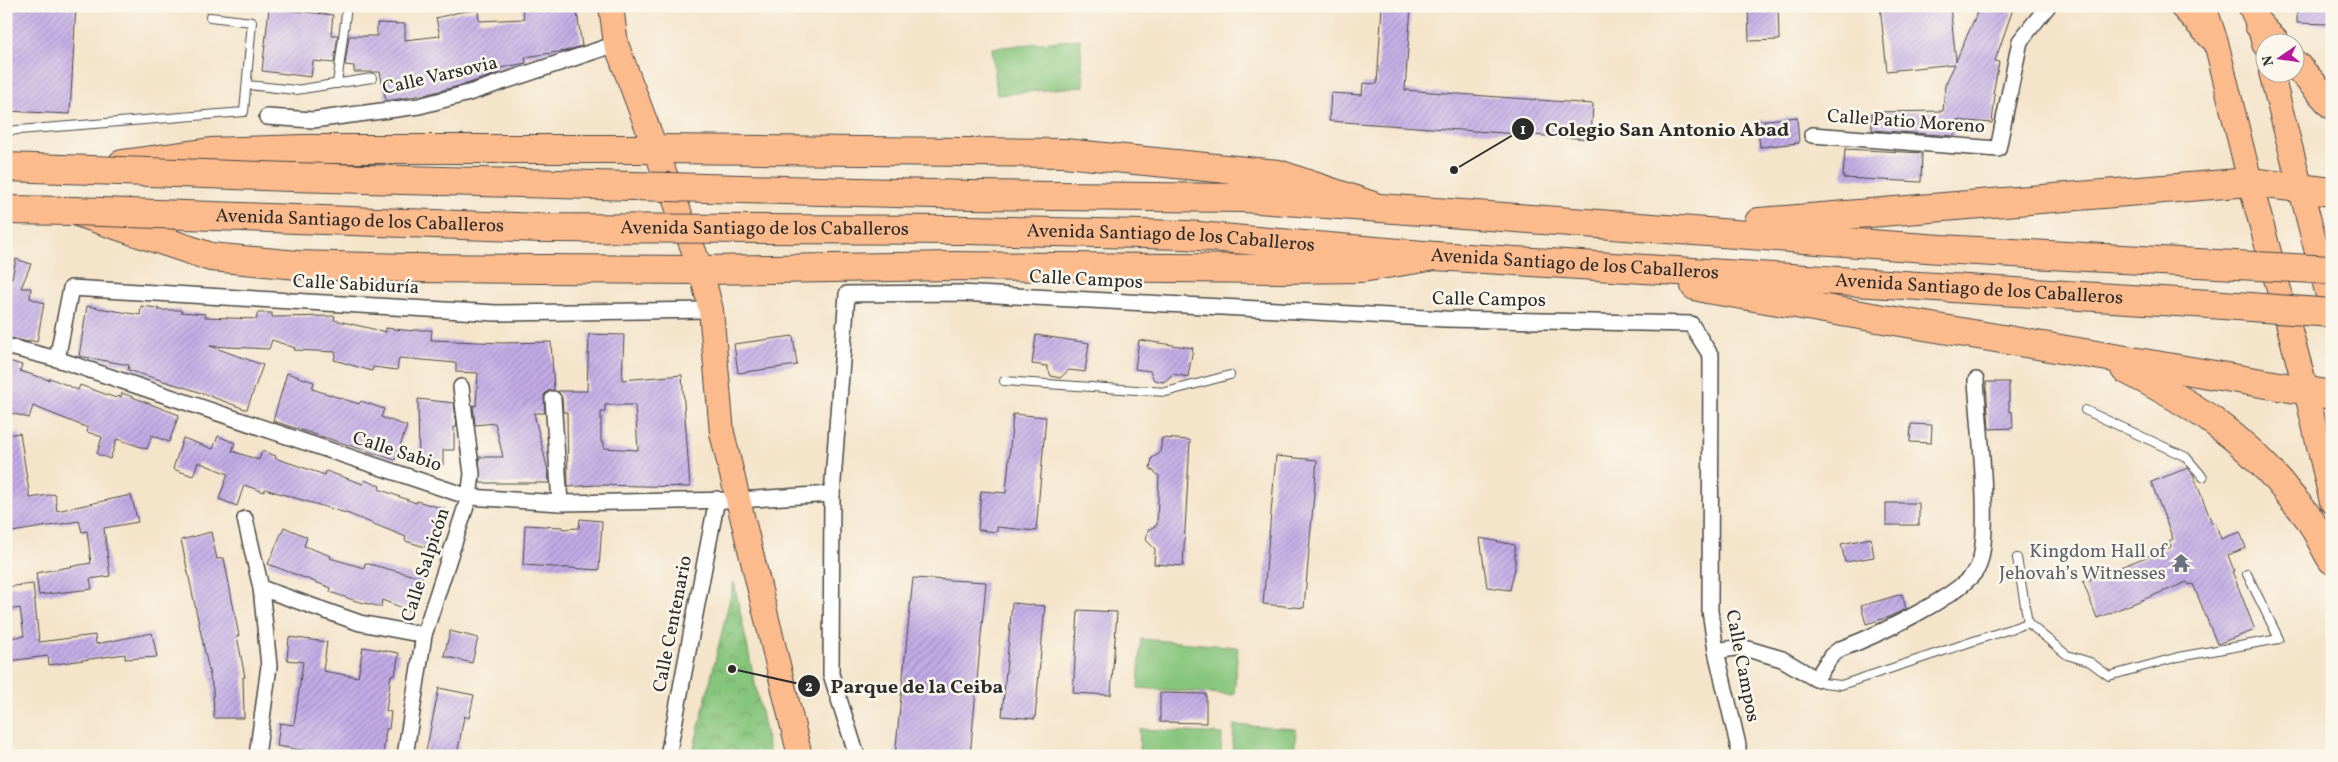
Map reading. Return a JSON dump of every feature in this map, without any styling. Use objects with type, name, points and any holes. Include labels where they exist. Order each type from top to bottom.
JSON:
[{"type":"highway","points":[[2306,76],[2332,105]]},
{"type":"highway","points":[[74,170],[211,152],[655,149],[1064,153],[1278,174],[1373,206]]},
{"type":"highway","name":"Avenida Santiago de los Caballeros","points":[[6,167],[970,195],[1243,198],[1373,206],[1940,249],[2332,270]]},
{"type":"highway","points":[[1668,229],[2250,182],[2332,192]]},
{"type":"highway","name":"Avenida Santiago de los Caballeros","points":[[6,210],[541,228],[967,230],[1186,236],[1435,256],[2332,312]]},
{"type":"highway","points":[[74,211],[211,257],[298,265],[407,268],[701,270],[953,266],[1201,269],[1362,268],[1435,256]]},
{"type":"highway","points":[[1639,268],[1707,289],[2101,357],[2319,392]]},
{"type":"highway","points":[[2101,357],[2174,394],[2205,414],[2240,441],[2271,470],[2309,518],[2332,560]]},
{"type":"main road","points":[[611,6],[616,44],[701,270],[711,310],[727,500],[800,756]]},
{"type":"main road","points":[[2182,6],[2216,42]]},
{"type":"main road","points":[[2204,6],[2216,42],[2250,182],[2319,392],[2332,502]]},
{"type":"main road","points":[[2274,82],[2332,312]]},
{"type":"street","name":"Calle Patio Moreno","points":[[1812,135],[1998,149],[2020,41],[2048,6]]},
{"type":"street","name":"Calle Varsovia","points":[[267,118],[314,120],[418,106],[470,94],[616,44]]},
{"type":"street","name":"Calle Sabiduría","points":[[57,359],[71,288],[496,313],[711,310]]},
{"type":"street","name":"Calle Campos","points":[[832,494],[847,294],[959,293],[1445,319],[1691,324],[1711,356],[1710,611],[1716,651],[1738,745],[1738,756]]},
{"type":"street","name":"Calle Sabio","points":[[6,346],[57,359],[470,497],[560,503],[727,500],[832,494]]},
{"type":"street","points":[[1716,651],[1741,647],[1782,658],[1816,679],[1831,656],[1836,652],[1939,601],[1966,582],[1977,568],[1983,550],[1984,523],[1976,380]]},
{"type":"street","name":"Calle Salpicón","points":[[405,756],[424,635],[470,497],[472,474],[461,387]]},
{"type":"street","points":[[553,399],[560,503]]},
{"type":"street","points":[[832,494],[831,674],[857,756]]},
{"type":"street","name":"Calle Centenario","points":[[668,756],[727,500]]},
{"type":"street","points":[[245,519],[261,588],[269,666],[257,756]]},
{"type":"street","points":[[261,588],[360,623],[424,635]]},
{"type":"lane","points":[[337,84],[346,6]]},
{"type":"lane","points":[[6,131],[244,112],[252,22],[210,17]]},
{"type":"lane","points":[[247,86],[296,90],[372,78]]},
{"type":"lane","points":[[1004,382],[1166,392],[1230,376]]},
{"type":"lane","points":[[2085,410],[2186,457],[2203,477]]},
{"type":"lane","points":[[2017,558],[2028,623],[2068,655],[2090,662],[2109,676],[2178,657],[2279,639],[2247,574]]},
{"type":"lane","points":[[1816,679],[1823,683],[1841,685],[2028,623]]},
{"type":"green space","points":[[1080,39],[1084,86],[997,95],[992,48]]},
{"type":"green space","points":[[734,582],[770,756],[692,756]]},
{"type":"green space","points":[[1141,639],[1238,647],[1234,695],[1138,688]]},
{"type":"green space","points":[[1234,725],[1296,729],[1294,756],[1232,756]]},
{"type":"green space","points":[[1140,729],[1222,734],[1221,756],[1139,756]]},
{"type":"building","points":[[6,6],[76,6],[70,114],[6,111]]},
{"type":"building","points":[[522,6],[576,6],[582,46],[565,51],[525,57],[526,63],[495,69],[497,74],[466,84],[428,94],[386,101],[380,72],[354,72],[354,66],[345,65],[349,36],[377,36],[377,23],[405,24],[405,40],[440,36],[436,18],[478,10],[479,21],[524,19]]},
{"type":"building","points":[[1382,6],[1411,6],[1405,90],[1593,104],[1591,139],[1329,121],[1331,93],[1362,95],[1363,83],[1377,84]]},
{"type":"building","points":[[1748,6],[1778,6],[1779,40],[1749,41]]},
{"type":"building","points":[[1880,6],[1950,6],[1956,61],[1980,6],[2014,6],[1995,61],[1999,62],[1993,94],[1995,94],[1992,123],[1956,120],[1954,136],[1872,130],[1872,112],[1943,111],[1945,85],[1955,64],[1887,71]]},
{"type":"building","points":[[2297,6],[2331,6],[2330,24],[2297,23]]},
{"type":"building","points":[[269,8],[333,15],[331,35],[338,35],[334,63],[313,61],[311,77],[262,71]]},
{"type":"building","points":[[1797,117],[1799,143],[1760,147],[1757,121]]},
{"type":"building","points":[[1845,149],[1922,153],[1921,182],[1843,178]]},
{"type":"building","points":[[16,259],[31,264],[21,288],[31,288],[30,298],[44,303],[37,342],[6,337],[6,276],[12,278]]},
{"type":"building","points":[[87,306],[140,315],[141,306],[158,308],[158,310],[181,310],[181,312],[205,314],[205,317],[257,319],[257,313],[272,313],[272,317],[335,316],[334,320],[386,332],[386,328],[412,331],[432,330],[431,340],[502,343],[551,342],[554,390],[548,391],[544,395],[545,413],[534,413],[548,471],[549,483],[480,483],[479,457],[503,457],[495,423],[475,425],[473,405],[476,406],[478,373],[456,372],[456,363],[399,358],[397,370],[373,367],[372,371],[334,360],[336,352],[294,350],[295,348],[272,340],[269,349],[210,346],[263,365],[247,409],[245,409],[193,390],[128,370],[129,365],[79,356]]},
{"type":"building","points":[[589,334],[624,335],[622,380],[682,375],[690,487],[596,485],[568,487],[567,412],[563,412],[562,398],[558,391],[587,391]],"holes":[[[605,405],[635,405],[638,450],[604,448],[604,442],[601,442],[601,412],[605,412]]]},
{"type":"building","points":[[1036,335],[1089,343],[1085,372],[1069,370],[1060,378],[1051,376],[1047,366],[1032,364]]},
{"type":"building","points":[[793,336],[797,365],[738,373],[734,344]]},
{"type":"building","points":[[1139,340],[1193,348],[1188,377],[1173,374],[1164,382],[1154,380],[1150,371],[1135,369]]},
{"type":"building","points":[[6,360],[22,365],[20,371],[49,380],[50,378],[78,390],[80,385],[116,398],[117,396],[121,397],[122,393],[179,415],[169,442],[152,435],[147,449],[117,439],[110,459],[97,454],[102,437],[87,432],[88,428],[33,406],[29,418],[11,413],[12,408],[6,406]]},
{"type":"building","points":[[287,373],[314,382],[312,389],[359,404],[361,401],[384,409],[381,417],[407,426],[395,460],[273,421]]},
{"type":"building","points":[[1986,382],[2009,382],[2009,412],[2012,411],[2013,428],[1989,429]]},
{"type":"building","points":[[418,399],[454,403],[457,427],[454,427],[454,450],[443,450],[443,465],[419,465]]},
{"type":"building","points":[[1013,414],[1046,417],[1036,531],[997,527],[997,532],[978,530],[981,491],[1006,493]]},
{"type":"building","points":[[1911,424],[1932,425],[1931,443],[1910,442]]},
{"type":"building","points":[[20,433],[30,498],[55,494],[57,511],[131,495],[138,522],[104,528],[110,576],[90,579],[92,589],[39,595],[36,573],[91,563],[87,531],[82,532],[79,521],[6,533],[6,435]]},
{"type":"building","points":[[218,436],[235,443],[232,451],[259,460],[262,451],[276,456],[275,458],[325,475],[326,471],[363,484],[364,480],[380,486],[379,489],[416,503],[417,501],[444,509],[432,549],[405,541],[406,537],[349,514],[265,489],[264,492],[244,485],[237,506],[219,499],[228,474],[198,462],[193,476],[173,469],[183,438],[213,449]]},
{"type":"building","points":[[1162,438],[1190,440],[1183,566],[1154,564],[1155,549],[1146,540],[1148,530],[1157,525],[1159,476],[1150,468],[1152,458],[1160,453]]},
{"type":"building","points":[[1276,456],[1317,460],[1304,608],[1263,604]]},
{"type":"building","name":"Kingdom Hall of Jehovah’s Witnesses","points":[[2188,468],[2193,474],[2212,523],[2215,522],[2221,539],[2240,532],[2246,548],[2228,555],[2234,571],[2232,571],[2255,630],[2217,644],[2193,584],[2189,585],[2187,582],[2097,618],[2083,582],[2171,547],[2169,541],[2173,539],[2151,482]]},
{"type":"building","points":[[1886,503],[1919,503],[1919,525],[1886,525]]},
{"type":"building","points":[[580,519],[602,521],[599,570],[523,565],[525,525],[562,527],[563,529],[579,528]]},
{"type":"building","points":[[284,527],[307,537],[304,546],[331,556],[330,558],[364,568],[365,563],[423,578],[411,611],[382,600],[381,607],[356,601],[330,592],[331,588],[268,564]]},
{"type":"building","points":[[211,532],[217,559],[224,558],[239,636],[237,636],[245,677],[243,677],[244,718],[214,718],[213,690],[181,540]]},
{"type":"building","points":[[1480,538],[1515,545],[1515,568],[1510,590],[1487,587]]},
{"type":"building","points":[[1871,538],[1874,557],[1845,562],[1841,544]]},
{"type":"building","points":[[913,578],[986,582],[970,756],[895,756]]},
{"type":"building","points":[[33,584],[39,642],[95,635],[96,644],[152,633],[157,657],[125,659],[125,654],[49,665],[48,656],[9,661],[7,638],[24,636],[20,608],[6,610],[6,587]]},
{"type":"building","points":[[1902,594],[1906,609],[1889,617],[1866,624],[1861,606]]},
{"type":"building","points":[[1012,603],[1045,606],[1035,719],[1002,716]]},
{"type":"building","points":[[1078,610],[1117,612],[1111,695],[1073,693]]},
{"type":"building","points":[[450,631],[478,638],[472,663],[444,656]]},
{"type":"building","points":[[289,637],[327,642],[323,671],[358,677],[363,647],[399,653],[395,675],[391,675],[386,711],[391,712],[389,729],[386,729],[383,756],[319,753],[277,746],[280,723],[294,725],[303,662],[287,660]]},
{"type":"building","points":[[439,688],[474,695],[469,718],[464,716],[457,756],[425,756]]},
{"type":"building","points":[[1160,693],[1206,694],[1206,723],[1160,722]]},
{"type":"place","name":"Colegio San Antonio Abad","points":[[1454,170]]},
{"type":"place","name":"Kingdom Hall of Jehovah’s Witnesses","points":[[2181,563]]},
{"type":"place","name":"Parque de la Ceiba","points":[[732,669]]}]
